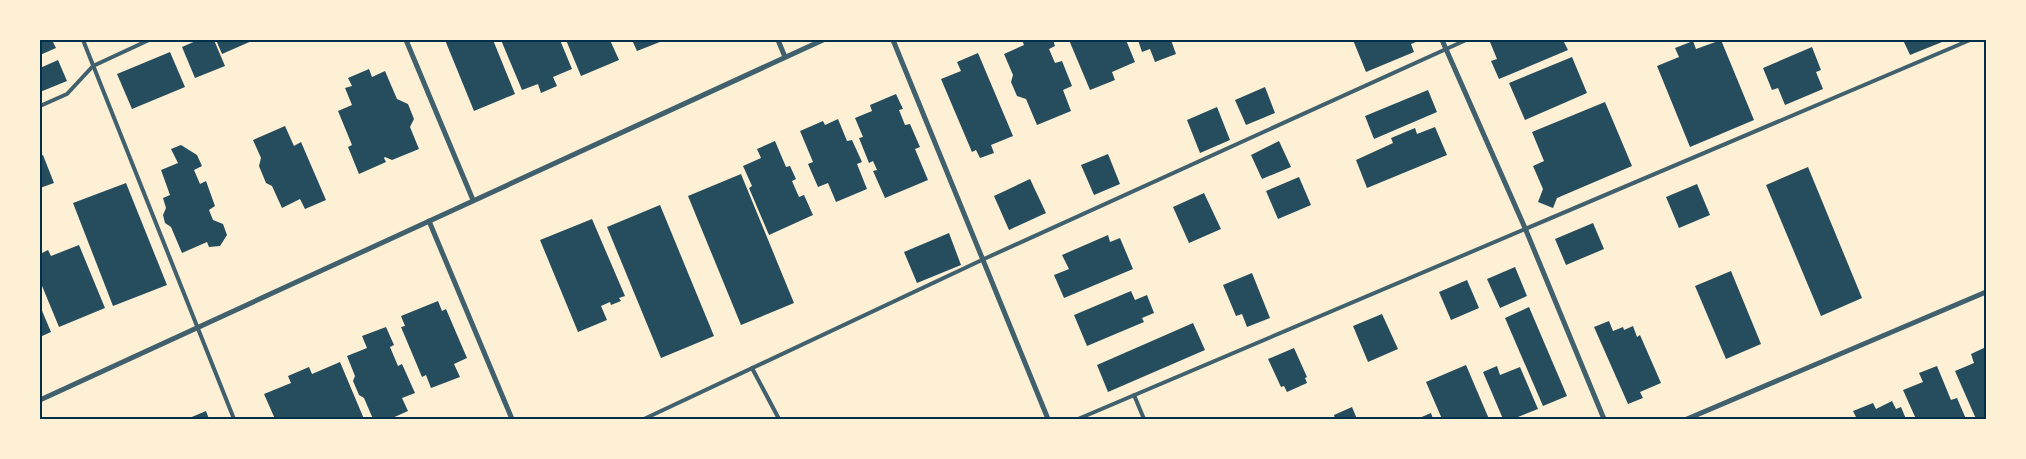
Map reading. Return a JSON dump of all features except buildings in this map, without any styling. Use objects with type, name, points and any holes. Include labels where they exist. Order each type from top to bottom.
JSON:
[{"type":"street","points":[[406,40],[473,200]]},
{"type":"street","points":[[778,40],[785,57]]},
{"type":"street","points":[[40,400],[823,40]]},
{"type":"street","points":[[893,40],[1048,419]]},
{"type":"street","points":[[1442,40],[1525,228],[1604,419]]},
{"type":"street","points":[[429,221],[512,419]]},
{"type":"street","points":[[1687,419],[1986,292]]},
{"type":"lane","points":[[82,40],[234,419]]},
{"type":"lane","points":[[40,106],[67,94],[93,66],[149,40]]},
{"type":"lane","points":[[644,419],[984,259],[1466,40]]},
{"type":"lane","points":[[1078,419],[1970,40]]},
{"type":"lane","points":[[752,368],[779,419]]},
{"type":"lane","points":[[1134,395],[1144,419]]}]
